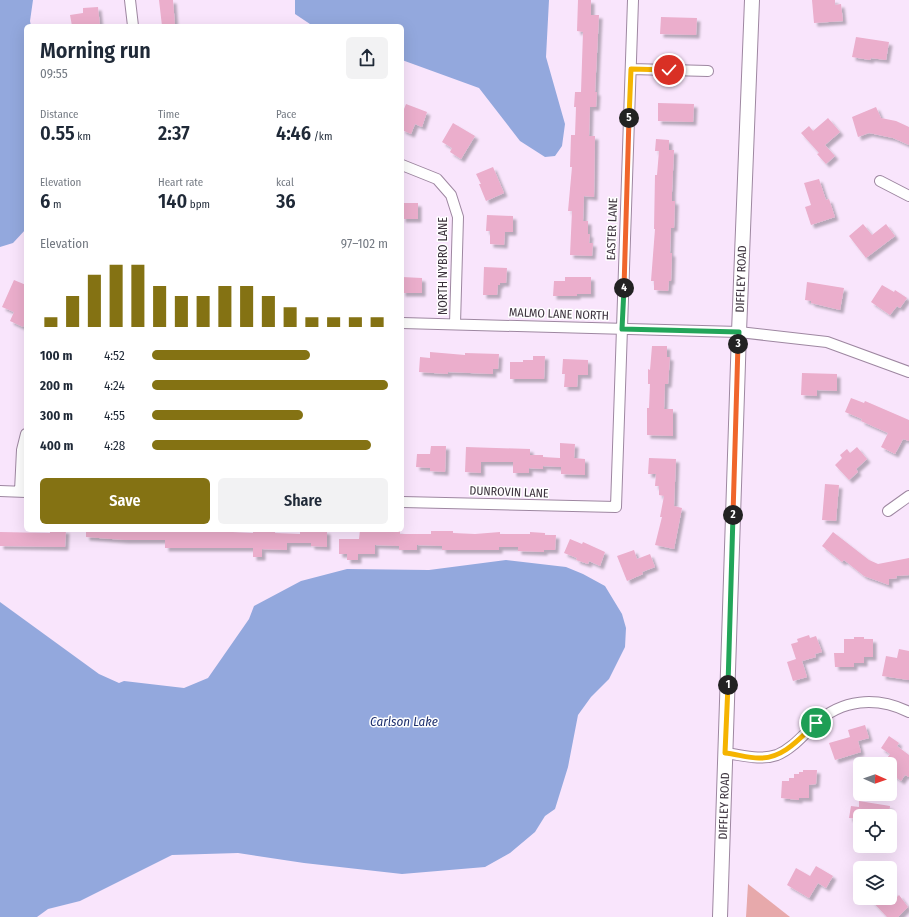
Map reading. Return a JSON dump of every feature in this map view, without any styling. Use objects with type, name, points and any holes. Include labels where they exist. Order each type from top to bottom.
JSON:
[{"type":"main road","name":"DIFFLEY ROAD","points":[[720,917],[739,332],[752,0]]},
{"type":"street","points":[[130,0],[133,24]]},
{"type":"street","name":"EASTER LANE","points":[[616,508],[633,0]]},
{"type":"street","points":[[631,69],[708,71]]},
{"type":"street","name":"NORTH NYBRO LANE","points":[[404,167],[437,179],[451,195],[458,217],[455,324]]},
{"type":"street","points":[[880,181],[909,196]]},
{"type":"street","name":"MALMO LANE NORTH","points":[[404,323],[739,332],[826,342],[906,371]]},
{"type":"street","points":[[906,371],[909,360]]},
{"type":"street","points":[[0,491],[23,491],[22,450],[24,442]]},
{"type":"street","points":[[888,511],[909,496]]},
{"type":"street","name":"DUNROVIN LANE","points":[[404,502],[616,508]]},
{"type":"street","points":[[725,753],[759,758],[784,752],[824,716],[834,710],[855,703],[884,703],[909,712]]},
{"type":"shaded area","points":[[748,884],[790,917],[746,917]]},
{"type":"water","points":[[0,0],[33,0],[31,24],[24,24],[24,231],[13,243],[0,247]]},
{"type":"water","points":[[295,0],[549,0],[546,57],[565,124],[562,146],[555,156],[545,157],[520,141],[479,88],[404,61],[404,24],[310,24],[295,14]]},
{"type":"water","name":"Carlson Lake","points":[[506,560],[566,567],[605,586],[622,614],[626,628],[625,647],[609,679],[591,697],[578,715],[568,767],[555,809],[545,816],[535,832],[510,853],[485,867],[402,874],[304,863],[238,853],[172,855],[80,901],[48,909],[37,917],[0,917],[0,602],[99,674],[119,683],[124,681],[184,688],[208,678],[249,619],[254,606],[301,581],[347,569],[429,570]]},
{"type":"building","points":[[159,0],[173,0],[175,24],[162,24]]},
{"type":"building","points":[[578,0],[591,0],[591,15],[599,15],[595,92],[597,92],[596,107],[590,107],[589,136],[595,136],[594,197],[584,196],[583,221],[588,221],[588,234],[590,234],[589,243],[593,243],[592,256],[570,255],[572,211],[568,211],[572,167],[570,167],[571,135],[575,135],[575,92],[581,92],[583,32],[577,31]]},
{"type":"building","points":[[812,0],[835,0],[835,5],[841,4],[843,21],[814,23]]},
{"type":"building","points":[[98,7],[100,24],[72,24],[70,15],[83,13],[83,8]]},
{"type":"building","points":[[661,17],[697,18],[696,35],[660,34]]},
{"type":"building","points":[[856,37],[889,42],[886,60],[871,58],[870,60],[852,57]]},
{"type":"building","points":[[658,103],[694,104],[693,122],[658,121]]},
{"type":"building","points":[[406,104],[427,112],[422,127],[415,124],[411,134],[404,131],[404,109]]},
{"type":"building","points":[[876,107],[881,118],[896,121],[909,127],[909,145],[893,138],[869,133],[858,137],[852,117]]},
{"type":"building","points":[[828,118],[840,132],[825,145],[835,156],[826,164],[817,154],[819,153],[801,133],[809,126],[813,131]]},
{"type":"building","points":[[453,123],[475,136],[461,159],[450,152],[452,148],[442,142]]},
{"type":"building","points":[[656,139],[669,140],[669,150],[674,150],[672,201],[675,201],[674,228],[671,228],[671,281],[669,281],[668,291],[654,290],[654,281],[651,281],[655,229],[655,175],[657,175],[659,151],[655,151]]},
{"type":"building","points":[[493,167],[504,193],[486,201],[479,184],[481,184],[476,174]]},
{"type":"building","points":[[819,179],[826,200],[829,199],[835,217],[811,225],[805,207],[811,205],[804,183]]},
{"type":"building","points":[[404,203],[418,203],[418,219],[404,219]]},
{"type":"building","points":[[487,215],[513,216],[513,232],[505,232],[504,245],[490,244],[490,231],[486,231]]},
{"type":"building","points":[[863,224],[872,235],[886,224],[895,236],[866,258],[849,236]]},
{"type":"building","points":[[484,267],[507,268],[506,283],[500,283],[500,285],[498,285],[497,295],[483,295]]},
{"type":"building","points":[[404,277],[422,278],[422,293],[404,293]]},
{"type":"building","points":[[565,277],[591,277],[591,294],[577,294],[577,296],[553,296],[554,281],[565,281]]},
{"type":"building","points":[[14,280],[24,284],[23,327],[10,321],[14,312],[2,307]]},
{"type":"building","points":[[807,282],[844,288],[840,310],[811,303],[811,301],[805,300]]},
{"type":"building","points":[[882,285],[894,292],[895,290],[907,298],[900,308],[897,306],[890,315],[871,302]]},
{"type":"building","points":[[652,346],[667,346],[667,357],[670,357],[668,384],[665,384],[664,409],[673,409],[673,436],[647,435],[647,408],[649,408],[650,384],[648,384],[648,369],[650,370]]},
{"type":"building","points":[[430,352],[465,355],[465,353],[499,354],[498,369],[493,369],[493,374],[448,372],[448,374],[419,372],[420,357],[430,358]]},
{"type":"building","points":[[533,356],[545,356],[544,379],[510,379],[510,362],[533,360]]},
{"type":"building","points":[[563,359],[588,360],[588,375],[578,375],[577,387],[564,387],[565,374],[562,374]]},
{"type":"building","points":[[802,373],[837,374],[837,391],[817,390],[817,396],[801,395]]},
{"type":"building","points":[[851,398],[864,403],[865,401],[909,420],[909,441],[903,439],[895,454],[881,447],[888,433],[845,412]]},
{"type":"building","points":[[560,443],[575,444],[574,458],[585,459],[585,475],[561,474],[561,467],[543,466],[543,469],[529,468],[529,473],[513,473],[513,462],[481,462],[481,473],[465,472],[466,447],[530,449],[530,455],[543,455],[543,457],[560,458]]},
{"type":"building","points":[[431,446],[446,446],[445,472],[430,471],[430,468],[416,467],[417,454],[430,454]]},
{"type":"building","points":[[857,447],[867,459],[856,469],[858,472],[849,480],[835,465],[842,458],[840,455],[847,449],[850,453]]},
{"type":"building","points":[[649,458],[676,459],[674,506],[682,508],[674,549],[655,545],[662,517],[660,517],[664,496],[659,495],[659,486],[655,486],[656,474],[648,474]]},
{"type":"building","points":[[825,484],[839,485],[836,521],[822,520]]},
{"type":"building","points":[[431,531],[453,531],[453,533],[475,534],[500,532],[500,534],[530,534],[530,532],[545,533],[545,535],[556,535],[555,550],[544,550],[544,552],[518,551],[518,547],[499,547],[499,550],[442,550],[442,546],[417,545],[417,550],[399,550],[399,546],[375,545],[375,554],[358,554],[358,560],[347,560],[347,554],[339,554],[339,539],[359,539],[360,532],[431,534]]},
{"type":"building","points":[[0,532],[66,532],[65,547],[0,546]]},
{"type":"building","points":[[86,532],[275,532],[300,534],[300,532],[327,532],[327,547],[311,546],[311,543],[287,543],[287,550],[262,549],[262,557],[253,557],[253,548],[165,548],[165,540],[125,540],[86,537]]},
{"type":"building","points":[[833,532],[869,560],[878,564],[909,558],[909,575],[896,576],[897,578],[889,579],[889,585],[864,576],[844,560],[842,562],[822,546]]},
{"type":"building","points":[[570,539],[582,544],[583,542],[605,552],[600,566],[589,561],[588,564],[576,560],[577,558],[564,553]]},
{"type":"building","points":[[634,550],[637,559],[650,554],[655,567],[642,572],[643,574],[627,581],[617,556]]},
{"type":"building","points":[[809,635],[810,638],[816,636],[822,652],[815,654],[816,657],[802,661],[807,677],[793,681],[787,662],[796,659],[791,644],[798,642],[797,639]]},
{"type":"building","points":[[854,637],[873,639],[873,657],[864,657],[864,663],[854,663],[854,667],[835,667],[834,653],[844,653],[844,639],[854,639]]},
{"type":"building","points":[[899,649],[909,651],[909,680],[882,676],[886,656],[897,658]]},
{"type":"building","points":[[865,725],[869,738],[858,741],[861,752],[835,760],[829,743],[850,737],[848,730]]},
{"type":"building","points":[[889,736],[899,743],[897,746],[909,755],[909,777],[905,775],[901,781],[897,778],[897,757],[888,757],[890,754],[881,748]]},
{"type":"building","points":[[803,770],[817,770],[816,784],[809,785],[809,798],[799,798],[799,800],[781,798],[782,781],[789,781],[789,778],[794,778],[794,774],[799,774],[799,772],[803,772]]},
{"type":"building","points":[[859,801],[890,806],[890,809],[853,809],[853,818],[849,818],[851,806],[859,807]]},
{"type":"building","points":[[816,866],[833,876],[826,888],[818,883],[809,898],[787,885],[796,868],[810,876]]},
{"type":"building","points":[[899,895],[908,907],[898,917],[887,917],[876,905],[897,905],[897,897]]},
{"type":"route","points":[[669,70],[631,69],[622,329],[739,332],[725,753],[768,758],[784,752],[816,723]]}]
